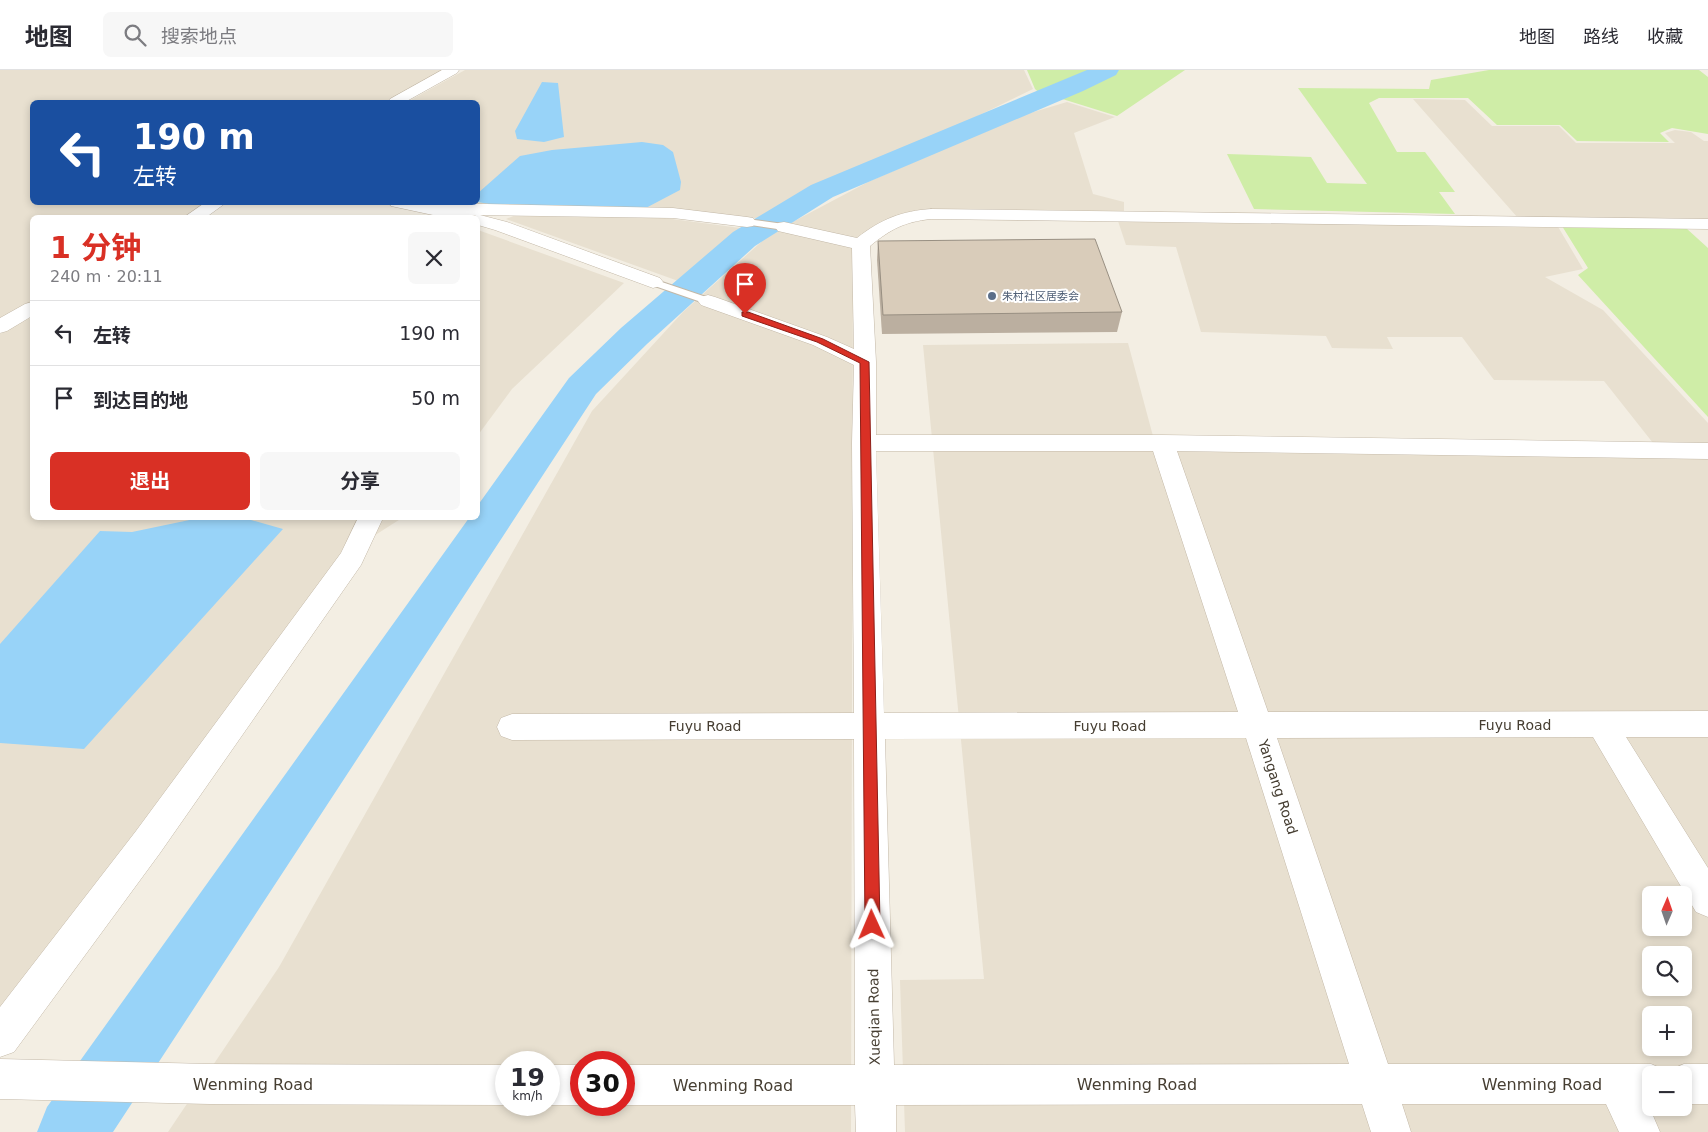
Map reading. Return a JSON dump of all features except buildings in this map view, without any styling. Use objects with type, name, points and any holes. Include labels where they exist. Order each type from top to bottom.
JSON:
[{"type":"street","points":[[399,100],[452,70]]},
{"type":"street","points":[[197,215],[214,205]]},
{"type":"street","points":[[413,205],[457,215]]},
{"type":"street","points":[[432,209],[673,213],[747,222]]},
{"type":"street","points":[[784,227],[861,244],[892,221],[908,215],[931,214],[1701,224],[1708,237]]},
{"type":"street","points":[[480,221],[501,226],[653,282]]},
{"type":"street","name":"Xueqian Road","points":[[861,244],[865,362],[864,443],[876,1132]]},
{"type":"street","points":[[708,301],[820,340],[865,362]]},
{"type":"street","points":[[0,327],[30,309]]},
{"type":"street","points":[[864,443],[1162,443],[1708,451]]},
{"type":"street","name":"Yangang Road","points":[[1162,443],[1258,726],[1391,1132]]},
{"type":"street","points":[[0,1038],[148,842],[352,558],[370,520]]},
{"type":"street","name":"Fuyu Road","points":[[512,726],[1708,724]]},
{"type":"street","points":[[1602,725],[1708,900]]},
{"type":"street","name":"Wenming Road","points":[[0,1078],[50,1081],[210,1084],[495,1084]]},
{"type":"street","points":[[1634,1084],[1640,1132]]},
{"type":"street","name":"Wenming Road","points":[[635,1085],[1634,1084]]},
{"type":"street","points":[[1692,1084],[1708,1084]]},
{"type":"lane","points":[[747,222],[784,227]]},
{"type":"lane","points":[[653,282],[708,301]]},
{"type":"shaded area","points":[[0,70],[445,70],[391,100],[30,100],[30,205],[207,205],[189,215],[30,215],[30,305],[0,322]]},
{"type":"shaded area","points":[[465,70],[1024,70],[1033,89],[931,139],[805,192],[763,219],[647,211],[480,204],[480,100],[411,100]]},
{"type":"shaded area","points":[[1413,99],[1465,100],[1492,126],[1559,126],[1576,143],[1675,143],[1665,133],[1675,130],[1691,132],[1704,141],[1708,141],[1708,221],[1518,218]]},
{"type":"shaded area","points":[[1067,102],[1115,117],[1074,133],[1093,194],[1124,202],[1124,212],[912,211],[886,220],[862,239],[853,259],[851,1132],[168,1132],[279,967],[592,411],[683,312],[770,234],[868,182],[1020,116]]},
{"type":"shaded area","points":[[518,214],[657,217],[748,229],[681,282],[506,219]]},
{"type":"shaded area","points":[[1117,218],[1557,225],[1583,269],[1545,277],[1603,310],[1708,423],[1708,444],[1653,443],[1604,381],[1494,380],[1462,337],[1387,337],[1393,349],[1332,348],[1326,336],[1201,332],[1176,247],[1126,245]]},
{"type":"shaded area","points":[[480,231],[624,283],[512,389],[480,432]]},
{"type":"shaded area","points":[[30,318],[30,520],[399,520],[344,555],[0,1018],[0,334]]},
{"type":"shaded area","points":[[1128,343],[1157,451],[1708,458],[1708,1132],[905,1132],[900,980],[984,979],[923,345]]},
{"type":"green space","points":[[1027,70],[1097,70],[1043,96],[1035,89]]},
{"type":"green space","points":[[1113,70],[1185,70],[1117,116],[1056,97]]},
{"type":"green space","points":[[1489,70],[1699,70],[1708,77],[1708,134],[1672,128],[1660,133],[1669,142],[1577,141],[1560,125],[1497,125],[1468,98],[1379,98],[1369,103],[1397,152],[1425,152],[1455,192],[1439,192],[1455,214],[1254,209],[1227,154],[1311,157],[1327,183],[1367,184],[1298,88],[1429,89],[1431,80]]},
{"type":"green space","points":[[1562,226],[1686,228],[1708,248],[1708,417],[1578,275],[1588,268]]},
{"type":"water","points":[[542,82],[558,83],[564,137],[544,142],[517,139],[515,131]]},
{"type":"water","points":[[642,142],[663,145],[673,152],[681,182],[680,190],[642,210],[494,205],[480,202],[480,191],[520,156],[552,150]]},
{"type":"water","points":[[189,520],[251,520],[283,529],[84,749],[0,743],[0,644],[100,531],[132,532]]},
{"type":"waterway","points":[[72,1132],[582,386],[634,336],[744,239],[822,191],[1074,86],[1107,70]]},
{"type":"place","name":"朱村社区居委会","points":[[992,296]]},
{"type":"route","points":[[745,314],[820,340],[865,362],[864,443],[872,925]]}]
